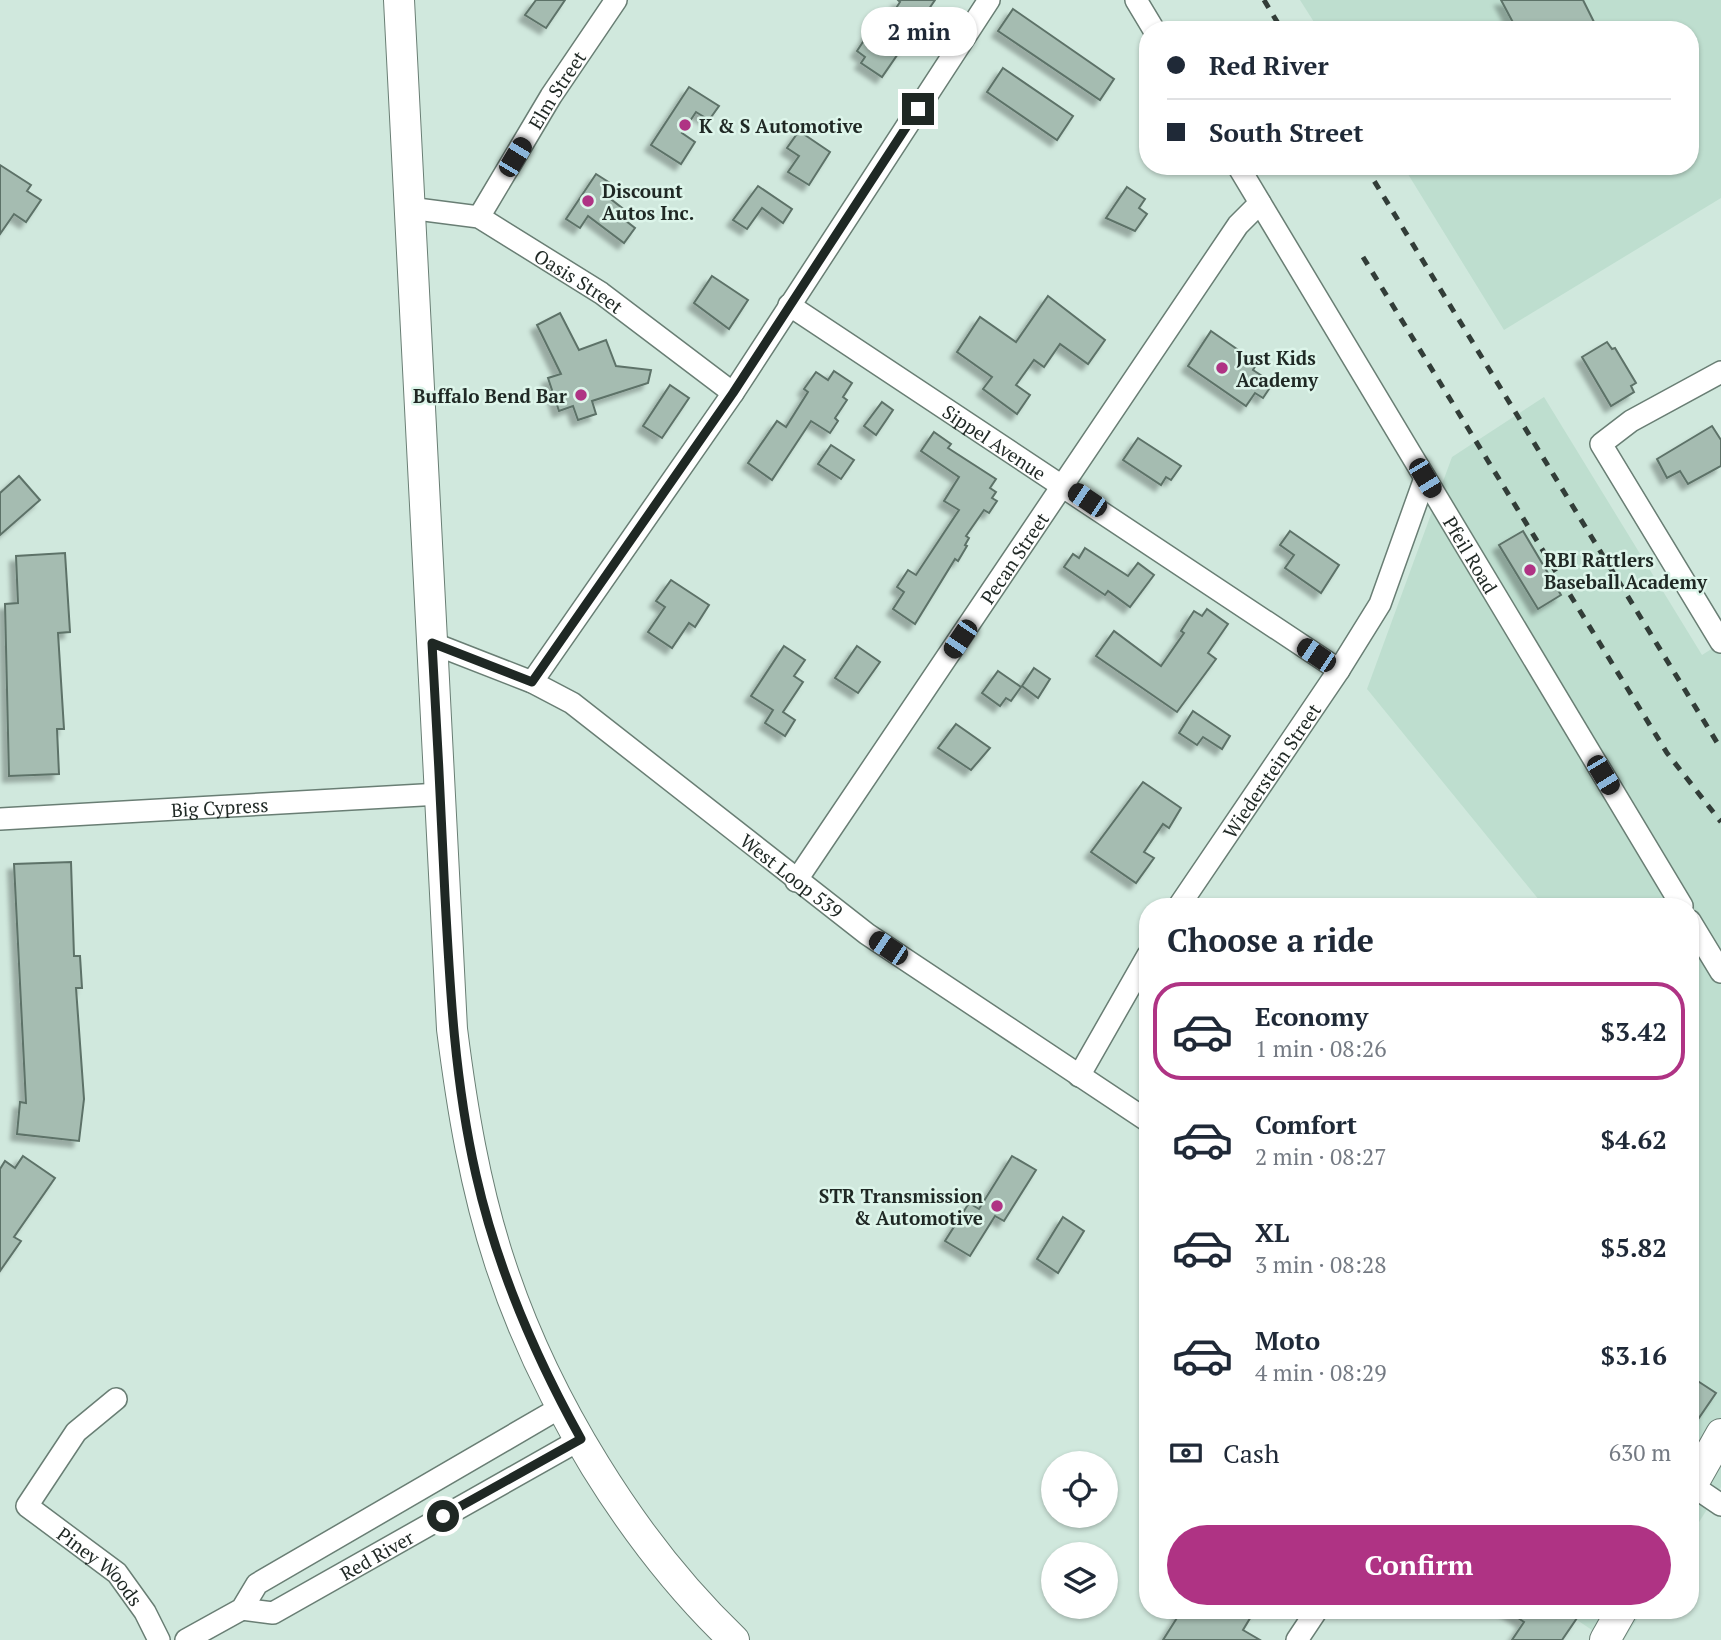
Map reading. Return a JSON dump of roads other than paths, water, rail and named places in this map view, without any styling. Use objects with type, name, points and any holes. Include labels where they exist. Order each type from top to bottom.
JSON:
[{"type":"main road","points":[[399,0],[452,1029],[476,1176],[500,1264],[528,1333],[581,1439],[634,1521],[679,1580],[734,1640]]},
{"type":"main road","points":[[1699,1473],[1721,1434]]},
{"type":"main road","points":[[1605,1640],[1617,1619]]},
{"type":"street","name":"Elm Street","points":[[479,218],[551,96],[616,0]]},
{"type":"street","points":[[532,682],[733,393],[989,0]]},
{"type":"street","points":[[1136,0],[1149,21]]},
{"type":"street","name":"Pfeil Road","points":[[1244,175],[1677,898]]},
{"type":"street","name":"Pecan Street","points":[[796,881],[1238,225],[1261,203]]},
{"type":"street","name":"Oasis Street","points":[[409,208],[479,218],[601,293],[733,393]]},
{"type":"street","name":"Sippel Avenue","points":[[789,305],[1339,670]]},
{"type":"street","points":[[1721,372],[1632,421],[1601,444],[1721,642]]},
{"type":"street","name":"Wiederstein Street","points":[[1184,898],[1339,670],[1380,604],[1425,478]]},
{"type":"street","name":"West Loop 539","points":[[432,643],[532,682],[572,703],[867,934],[1139,1115]]},
{"type":"street","name":"Big Cypress","points":[[0,819],[440,794]]},
{"type":"street","points":[[1699,936],[1721,972]]},
{"type":"street","points":[[1079,1076],[1139,971]]},
{"type":"street","name":"Piney Woods","points":[[116,1399],[76,1432],[27,1506],[117,1573],[145,1612],[159,1640]]},
{"type":"street","name":"Red River","points":[[186,1640],[242,1609],[257,1584],[563,1406]]},
{"type":"street","name":"Red River","points":[[242,1609],[273,1613],[581,1439]]},
{"type":"street","points":[[1699,1492],[1721,1505]]},
{"type":"street","points":[[1297,1640],[1311,1619]]},
{"type":"railway","points":[[1264,0],[1277,21]]},
{"type":"railway","points":[[1370,175],[1721,749]]},
{"type":"railway","points":[[1363,257],[1667,753],[1721,822]]},
{"type":"place","name":"K & S Automotive","points":[[685,125]]},
{"type":"place","name":"Discount Autos Inc.","points":[[588,201]]},
{"type":"place","name":"Just Kids Academy","points":[[1222,368]]},
{"type":"place","name":"Buffalo Bend Bar","points":[[581,395]]},
{"type":"place","name":"RBI Rattlers Baseball Academy","points":[[1530,570]]},
{"type":"place","name":"STR Transmission & Automotive","points":[[997,1206]]}]
